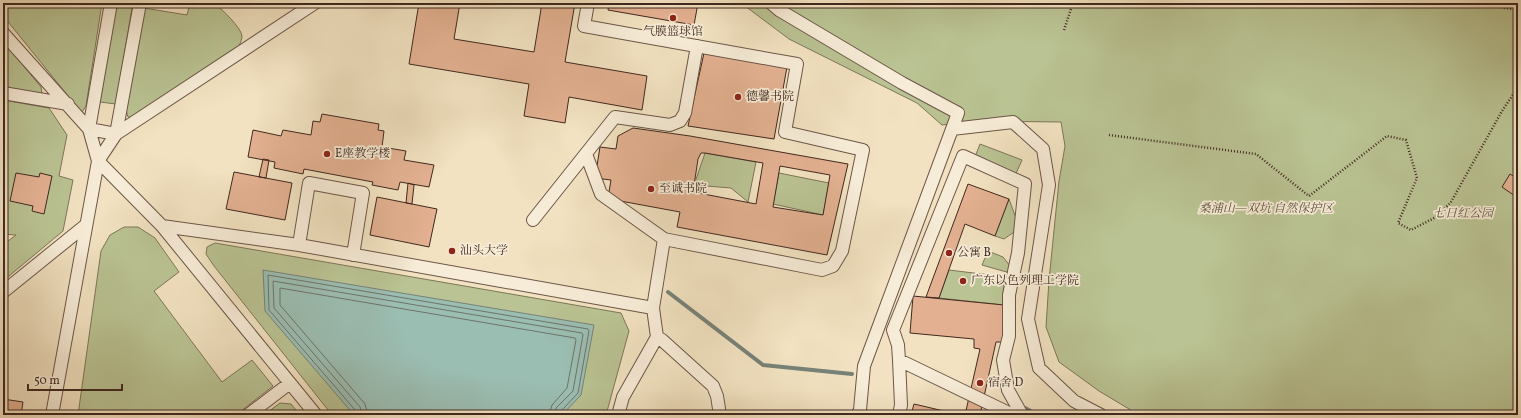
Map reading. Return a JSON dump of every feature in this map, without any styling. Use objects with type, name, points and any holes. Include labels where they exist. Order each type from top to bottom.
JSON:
[{"type":"street","points":[[89,129],[111,3]]},
{"type":"street","points":[[116,134],[140,3]]},
{"type":"street","points":[[52,415],[98,161],[116,134],[314,3]]},
{"type":"street","points":[[586,154],[600,194],[664,239],[822,270],[834,266],[842,251],[863,150],[785,132],[797,64],[584,26],[588,3]]},
{"type":"street","points":[[771,3],[778,10],[895,79],[958,113],[864,366],[860,410],[857,415]]},
{"type":"street","points":[[3,33],[89,129],[98,161],[162,226],[316,415]]},
{"type":"street","points":[[533,220],[615,117],[670,125],[680,121],[685,113],[697,46]]},
{"type":"street","points":[[3,93],[68,104]]},
{"type":"street","points":[[952,129],[1013,122],[1043,149],[1049,185],[1028,319],[1039,368],[1074,401],[1101,415]]},
{"type":"street","points":[[89,129],[116,134]]},
{"type":"street","points":[[899,415],[901,405],[899,360],[898,345],[894,330],[963,156],[1025,184],[1018,253],[1009,295],[1009,336],[1003,360],[1008,390],[1022,415]]},
{"type":"street","points":[[299,245],[309,183],[363,193],[353,255]]},
{"type":"street","points":[[3,292],[86,225]]},
{"type":"street","points":[[162,226],[299,245],[653,308]]},
{"type":"street","points":[[618,415],[623,397],[657,337],[653,308],[664,239]]},
{"type":"street","points":[[657,337],[713,386],[717,396],[720,415]]},
{"type":"street","points":[[899,360],[1013,415]]},
{"type":"street","points":[[248,415],[290,383]]},
{"type":"path","points":[[1064,30],[1073,3]]},
{"type":"path","points":[[1491,3],[1493,6],[1518,10]]},
{"type":"path","points":[[1109,135],[1256,154],[1309,196],[1387,136],[1406,140],[1417,178],[1398,223],[1411,230],[1438,216],[1451,202],[1502,111],[1518,87]]},
{"type":"green space","points":[[3,3],[102,3],[86,106],[82,112],[5,18],[3,14]]},
{"type":"green space","points":[[190,3],[215,3],[231,19],[241,32],[242,36],[240,44],[235,51],[135,117],[128,117],[126,110],[144,8],[187,15]]},
{"type":"green space","name":"桑浦山—双坑 自然保护区","points":[[741,3],[1518,3],[1518,415],[1139,415],[1099,391],[1059,362],[1046,327],[1059,181],[1065,146],[1061,122],[973,121],[942,125],[917,103],[789,39]]},
{"type":"green space","points":[[116,5],[132,8],[116,104],[100,102]]},
{"type":"green space","points":[[3,41],[41,87],[42,93],[37,95],[3,89]]},
{"type":"green space","points":[[3,100],[49,108],[67,135],[59,176],[73,180],[63,231],[3,281],[3,245],[16,235],[3,234]]},
{"type":"green space","points":[[980,144],[1022,160],[1014,178],[973,162]]},
{"type":"green space","points":[[705,153],[756,162],[748,202],[731,188],[694,185]]},
{"type":"green space","points":[[779,173],[829,183],[823,215],[773,204]]},
{"type":"green space","points":[[1009,199],[1018,224],[1017,230],[1004,239],[995,236]]},
{"type":"green space","points":[[124,227],[138,227],[155,238],[179,272],[154,291],[222,382],[252,360],[273,386],[236,415],[78,415],[101,251],[110,235]]},
{"type":"green space","points":[[215,243],[621,313],[629,331],[606,415],[332,415],[214,266],[206,254],[207,247]]},
{"type":"green space","points":[[988,251],[1003,257],[1011,267],[1010,273],[982,265]]},
{"type":"green space","points":[[949,270],[990,275],[1004,282],[1004,305],[939,298]]},
{"type":"green space","points":[[280,403],[291,404],[300,415],[264,415]]},
{"type":"water","points":[[263,270],[594,325],[581,395],[562,415],[354,415],[265,311]]},
{"type":"building","points":[[419,3],[460,3],[454,39],[534,52],[542,3],[575,3],[565,62],[647,76],[642,110],[569,97],[565,123],[524,116],[529,84],[409,64]]},
{"type":"building","name":"气膜篮球馆","points":[[609,3],[698,3],[694,25],[608,10]]},
{"type":"building","name":"德馨书院","points":[[704,53],[787,67],[774,139],[688,126]]},
{"type":"building","name":"E座教学楼","points":[[322,114],[379,124],[378,130],[384,131],[382,147],[406,151],[404,160],[434,165],[429,187],[400,182],[398,190],[372,185],[373,182],[304,169],[303,174],[274,168],[275,162],[248,157],[253,130],[281,136],[283,130],[311,135],[313,121],[320,122]]},
{"type":"building","name":"至诚书院","points":[[633,128],[690,136],[848,164],[827,255],[677,227],[680,212],[615,200],[609,192],[611,180],[595,178],[600,147],[616,149],[618,136]],"holes":[[[701,153],[763,163],[756,204],[693,192],[698,159]],[[780,166],[830,175],[823,215],[773,207]]]},
{"type":"building","points":[[263,159],[269,160],[266,178],[259,177]]},
{"type":"building","points":[[234,172],[292,183],[285,220],[226,209]]},
{"type":"building","points":[[16,173],[39,177],[40,173],[52,176],[44,214],[32,211],[33,206],[10,201]]},
{"type":"building","points":[[1510,174],[1518,179],[1518,192],[1515,196],[1502,187]]},
{"type":"building","name":"E座教学楼","points":[[408,183],[414,185],[412,204],[406,203]]},
{"type":"building","name":"公寓 B","points":[[968,184],[1009,199],[995,236],[965,224],[939,298],[926,297]]},
{"type":"building","points":[[377,197],[437,209],[429,247],[370,235]]},
{"type":"building","name":"宿舍 D","points":[[913,296],[1004,305],[1005,342],[996,342],[980,415],[965,415],[980,349],[974,348],[974,339],[910,333]]},
{"type":"building","points":[[3,369],[7,370],[3,394]]},
{"type":"building","points":[[3,399],[23,402],[21,415],[3,415]]},
{"type":"building","points":[[914,404],[961,415],[911,415]]},
{"type":"waterway","points":[[668,292],[763,365],[852,374]]},
{"type":"waterway","points":[[1025,408],[1038,415]]},
{"type":"place","name":"气膜篮球馆","points":[[673,18]]},
{"type":"place","name":"德馨书院","points":[[738,97]]},
{"type":"place","name":"E座教学楼","points":[[327,154]]},
{"type":"place","name":"至诚书院","points":[[651,189]]},
{"type":"place","name":"汕头大学","points":[[452,251]]},
{"type":"place","name":"公寓 B","points":[[949,253]]},
{"type":"place","name":"广东以色列理工学院","points":[[963,281]]},
{"type":"place","name":"宿舍 D","points":[[980,383]]},
{"type":"park label","name":"七日红公园","points":[[1463,214]]}]
